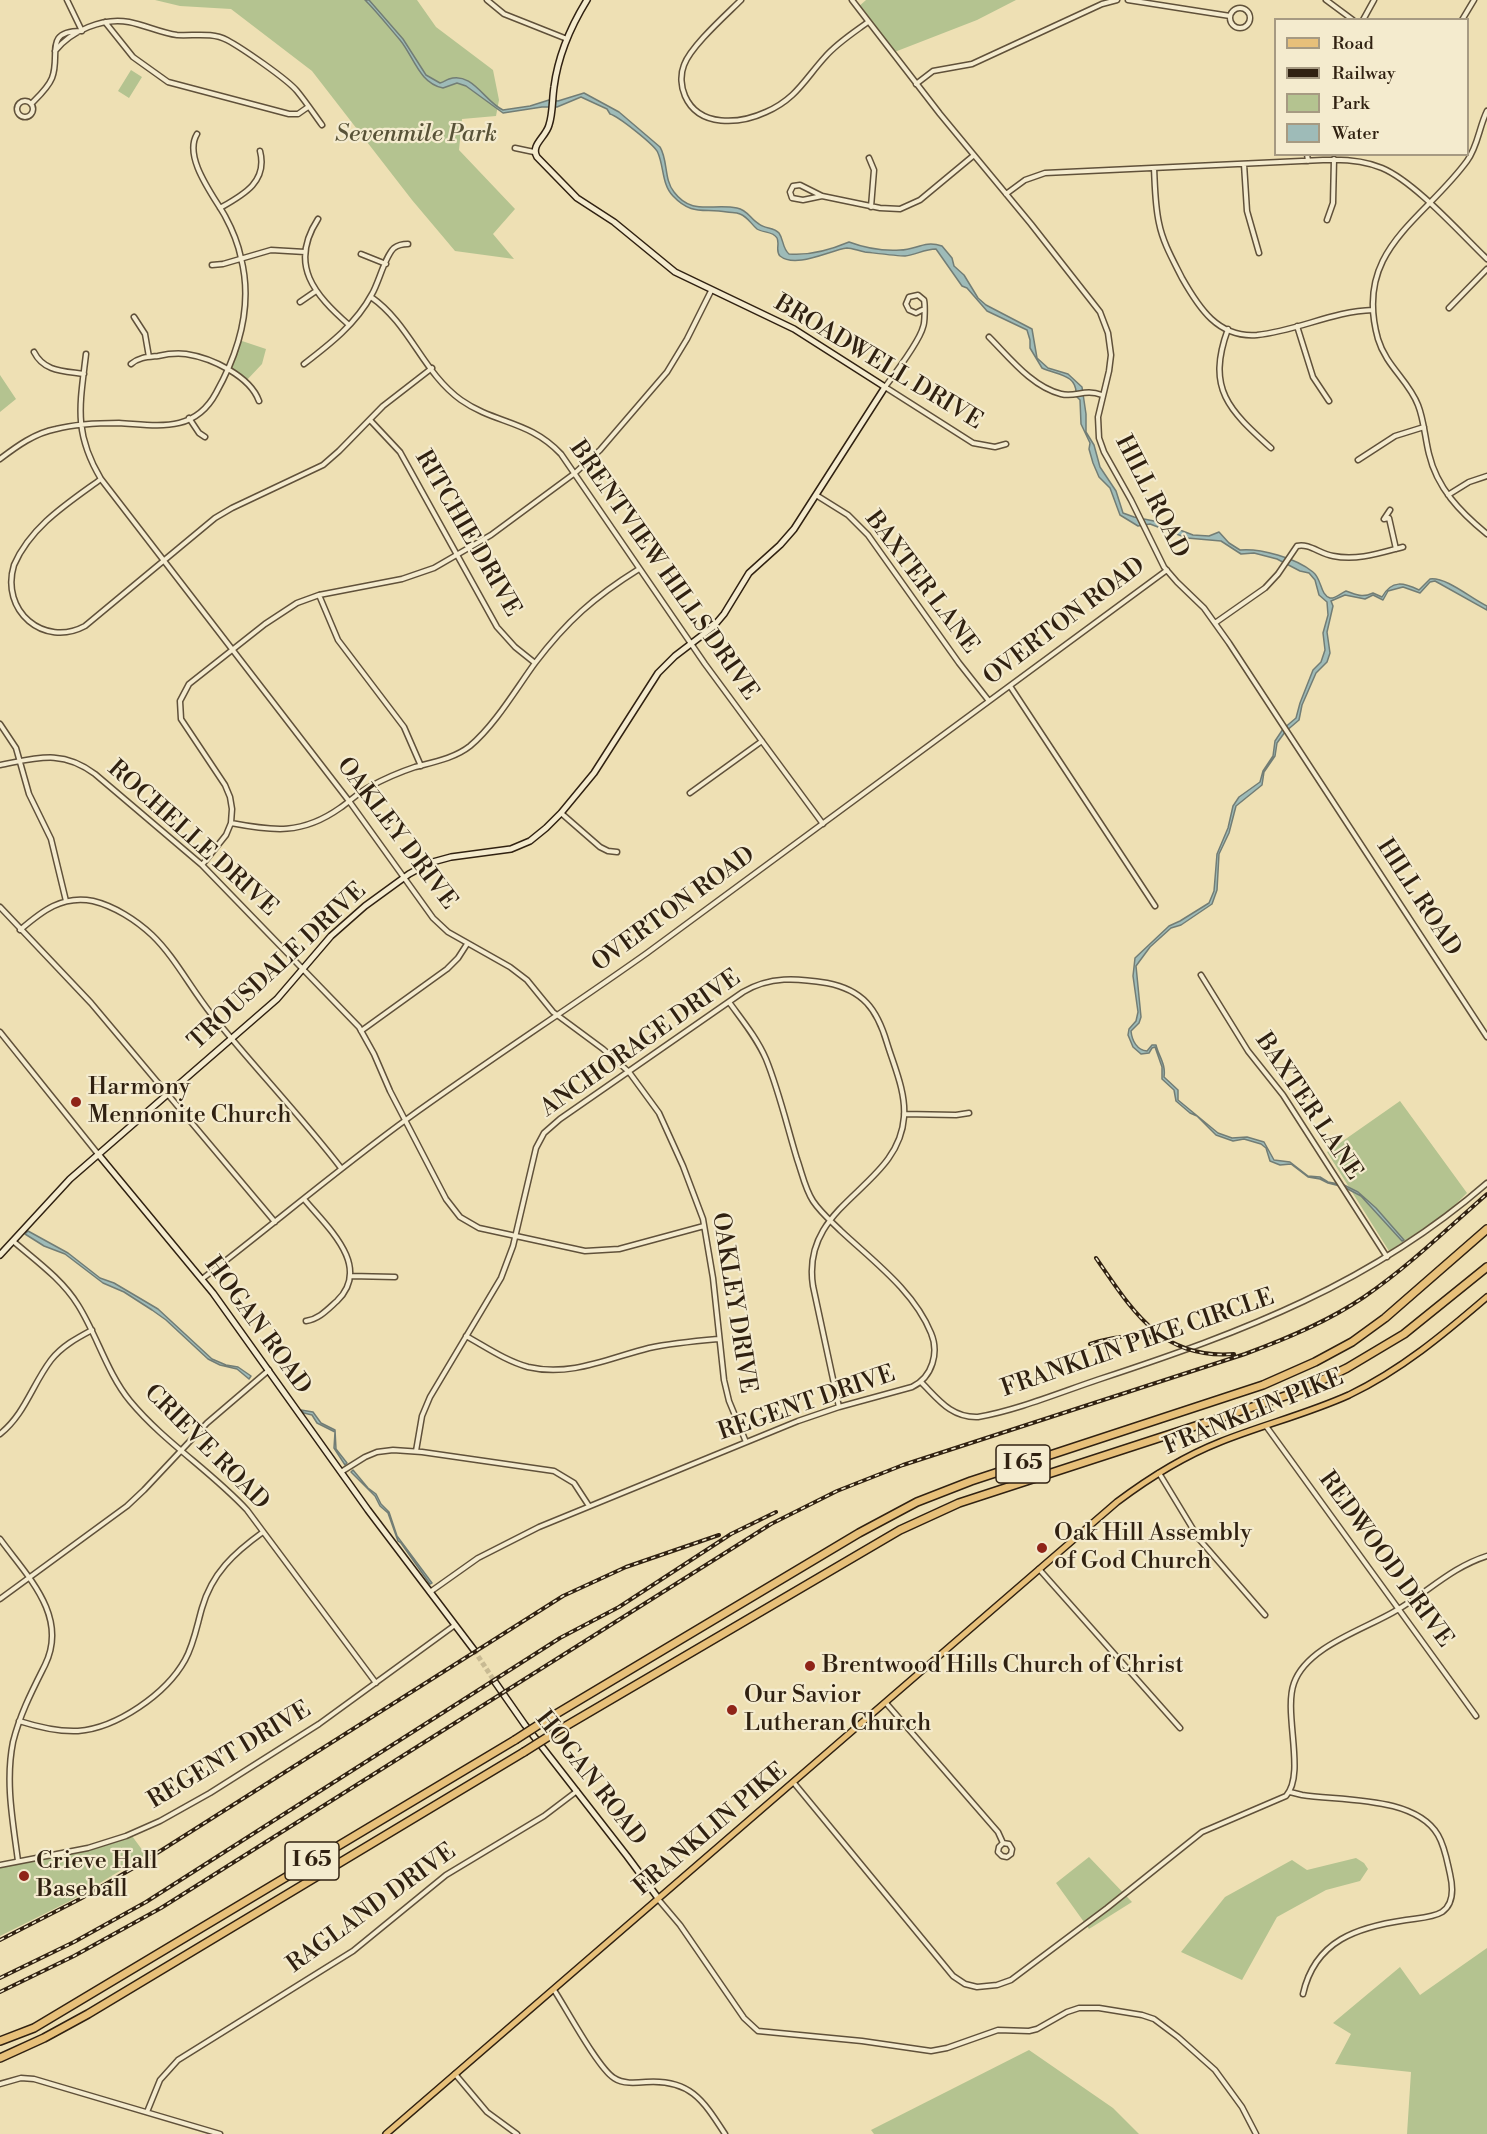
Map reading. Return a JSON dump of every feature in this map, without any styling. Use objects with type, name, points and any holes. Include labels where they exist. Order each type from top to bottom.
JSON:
[{"type":"highway","name":"I 65","points":[[0,2042],[34,2028],[858,1533],[917,1502],[971,1481],[1255,1388],[1323,1359],[1392,1313],[1487,1229]]},
{"type":"highway","name":"I 65","points":[[0,2058],[44,2038],[95,2010],[554,1733],[900,1530],[959,1503],[1287,1395],[1347,1368],[1404,1334],[1487,1267]]},
{"type":"main road","name":"FRANKLIN PIKE","points":[[386,2134],[1108,1509],[1158,1473],[1208,1447],[1326,1405],[1387,1375],[1428,1346],[1487,1297]]},
{"type":"street","points":[[67,0],[82,31]]},
{"type":"street","points":[[487,0],[504,14],[567,39]]},
{"type":"street","points":[[515,148],[534,152],[535,146],[548,129],[555,77],[567,39],[588,0]]},
{"type":"street","points":[[741,0],[695,48],[683,68],[682,82],[687,100],[697,111],[711,119],[727,121],[746,119],[780,105],[798,91],[829,53],[868,22]]},
{"type":"street","name":"HILL ROAD","points":[[852,0],[973,156],[1087,294],[1104,320],[1111,355],[1097,421],[1102,447],[1167,570],[1215,622],[1487,1037]]},
{"type":"street","points":[[916,84],[935,71],[972,64],[1090,9],[1117,0]]},
{"type":"street","points":[[1128,0],[1230,16]]},
{"type":"street","points":[[1326,0],[1350,18]]},
{"type":"street","points":[[1364,18],[1374,0]]},
{"type":"street","points":[[1463,18],[1474,0]]},
{"type":"street","points":[[1235,10],[1244,11],[1250,15],[1251,21],[1245,27],[1235,26],[1230,21],[1230,16],[1235,10]]},
{"type":"street","points":[[31,104],[51,80],[56,42],[61,35],[71,31],[82,31],[105,22],[126,21],[171,34],[224,38],[296,90],[321,125]]},
{"type":"street","points":[[105,22],[133,57],[168,82],[290,114],[297,114],[308,106]]},
{"type":"street","points":[[26,101],[31,104],[33,110],[31,115],[25,117],[19,114],[17,108],[20,103],[26,101]]},
{"type":"street","points":[[1487,111],[1475,147],[1467,161],[1395,239],[1386,254],[1376,281],[1374,310],[1377,333],[1382,348],[1394,370],[1415,399],[1424,427],[1433,470],[1448,495],[1487,534]]},
{"type":"street","points":[[0,459],[40,434],[54,429],[118,423],[162,426],[189,418],[212,399],[227,370],[238,341],[244,312],[245,284],[242,258],[234,236],[195,160],[193,146],[197,134]]},
{"type":"street","points":[[220,208],[246,193],[255,183],[261,164],[260,151]]},
{"type":"street","name":"BROADWELL DRIVE","points":[[534,152],[577,198],[614,222],[670,269],[711,291],[794,329],[973,443],[995,447],[1006,444]]},
{"type":"street","points":[[822,196],[799,200],[792,198],[790,192],[793,186],[800,184],[822,196],[888,210],[911,205],[973,156]]},
{"type":"street","points":[[1307,156],[1308,161]]},
{"type":"street","points":[[869,158],[874,168],[871,207]]},
{"type":"street","points":[[1327,220],[1333,203],[1334,159]]},
{"type":"street","points":[[1006,194],[1025,180],[1041,174],[1334,159],[1359,161],[1384,169],[1403,181],[1487,259]]},
{"type":"street","points":[[1244,164],[1248,217],[1259,253]]},
{"type":"street","points":[[1154,168],[1157,213],[1171,258],[1204,313],[1216,324],[1228,330],[1252,335],[1272,333],[1343,312],[1374,310]]},
{"type":"street","points":[[318,219],[305,252],[307,273],[322,300],[349,325]]},
{"type":"street","points":[[304,364],[349,325],[371,297],[395,248],[408,244]]},
{"type":"street","points":[[212,265],[222,265],[275,250],[305,252]]},
{"type":"street","points":[[361,254],[386,264]]},
{"type":"street","points":[[1449,308],[1487,269]]},
{"type":"street","points":[[300,302],[316,291]]},
{"type":"street","points":[[202,866],[223,839],[231,823],[232,806],[227,789],[181,719],[179,708],[182,693],[189,684],[279,614],[302,601],[319,595],[402,579],[434,568],[458,556],[500,528],[575,473],[600,450],[667,372],[687,339],[711,291]]},
{"type":"street","points":[[885,387],[922,331],[924,322],[922,310],[925,303],[921,296],[914,294],[908,298],[906,304],[909,310],[916,313],[922,310]]},
{"type":"street","name":"BRENTVIEW HILLS DRIVE","points":[[371,297],[396,318],[448,388],[467,404],[524,427],[556,449],[575,473],[692,644],[823,824]]},
{"type":"street","points":[[134,317],[145,334],[149,357]]},
{"type":"street","points":[[1297,326],[1313,377],[1329,401]]},
{"type":"street","points":[[1228,330],[1220,356],[1222,390],[1235,415],[1271,448]]},
{"type":"street","points":[[989,337],[1042,385],[1061,394],[1092,392],[1102,395]]},
{"type":"street","points":[[34,352],[39,361],[48,368],[84,374]]},
{"type":"street","name":"OAKLEY DRIVE","points":[[86,354],[79,410],[80,425],[88,456],[101,479],[349,801],[436,921],[467,944],[518,973],[531,984],[552,1010],[629,1072],[653,1104],[665,1125],[694,1192],[704,1226],[713,1278],[718,1339],[726,1389],[746,1442]]},
{"type":"street","points":[[131,364],[137,359],[149,357],[187,354],[200,357],[248,383],[259,401]]},
{"type":"street","points":[[101,479],[49,519],[34,534],[13,568],[10,582],[13,600],[19,613],[30,624],[46,632],[61,633],[79,629],[209,523],[227,511],[323,465],[389,401],[432,368]]},
{"type":"street","name":"TROUSDALE DRIVE","points":[[0,1255],[70,1179],[279,997],[342,925],[369,902],[420,868],[439,860],[498,852],[521,846],[541,833],[561,813],[600,764],[655,677],[672,659],[716,624],[746,576],[789,535],[885,387]]},
{"type":"street","points":[[189,418],[199,433],[205,436]]},
{"type":"street","name":"RITCHIE DRIVE","points":[[370,420],[400,452],[497,627],[515,647],[535,663]]},
{"type":"street","points":[[1358,460],[1395,436],[1424,427]]},
{"type":"street","points":[[1448,495],[1469,482],[1487,476]]},
{"type":"street","name":"BAXTER LANE","points":[[816,495],[848,515],[864,530],[989,701]]},
{"type":"street","points":[[1390,510],[1384,519],[1389,518],[1396,549]]},
{"type":"street","points":[[1215,622],[1265,588],[1293,549],[1299,545],[1308,546],[1332,556],[1346,557],[1366,556],[1403,547]]},
{"type":"street","points":[[231,823],[263,829],[296,828],[319,820],[379,782],[455,755],[472,744],[489,725],[535,663],[584,607],[639,569]]},
{"type":"street","name":"OVERTON ROAD","points":[[202,1279],[341,1168],[406,1120],[559,1015],[1167,570]]},
{"type":"street","points":[[319,595],[338,640],[404,728],[421,766]]},
{"type":"street","points":[[1010,686],[1155,906]]},
{"type":"street","points":[[0,724],[14,744],[29,794],[52,842],[66,900]]},
{"type":"street","points":[[690,793],[762,741]]},
{"type":"street","name":"ROCHELLE DRIVE","points":[[0,765],[58,757],[79,763],[95,774],[202,866],[361,1030],[454,1210],[463,1220],[476,1227],[515,1237],[595,1252],[619,1249],[704,1226]]},
{"type":"street","points":[[561,813],[600,848],[617,852]]},
{"type":"street","points":[[20,930],[45,909],[66,900],[99,903],[146,929],[231,1038],[341,1168]]},
{"type":"street","points":[[0,908],[91,1003],[275,1222]]},
{"type":"street","points":[[361,1030],[447,969],[456,961],[467,944]]},
{"type":"street","name":"BAXTER LANE","points":[[1201,975],[1248,1051],[1283,1095],[1387,1257]]},
{"type":"street","name":"ANCHORAGE DRIVE","points":[[416,1451],[422,1416],[428,1401],[501,1278],[515,1237],[532,1157],[541,1137],[555,1123],[729,1002],[757,985],[778,980],[812,981],[840,986],[855,993],[873,1008],[882,1028],[902,1091],[904,1114],[901,1135],[893,1151],[830,1220],[816,1242],[811,1271],[822,1336],[839,1407]]},
{"type":"street","name":"REGENT DRIVE","points":[[430,1592],[488,1552],[589,1506],[839,1407],[901,1391],[921,1382],[930,1369],[935,1354],[933,1339],[926,1323],[909,1297],[815,1204],[807,1188],[766,1059],[754,1037],[729,1002]]},
{"type":"street","name":"HOGAN ROAD","points":[[0,1032],[202,1279],[341,1472],[474,1650]]},
{"type":"street","points":[[904,1114],[957,1115],[969,1113]]},
{"type":"street","name":"FRANKLIN PIKE CIRCLE","points":[[921,1382],[944,1406],[955,1413],[972,1417],[987,1415],[1191,1349],[1312,1299],[1387,1257],[1448,1217],[1487,1183]]},
{"type":"street","points":[[304,1199],[343,1248],[350,1266],[346,1289],[339,1299],[317,1318],[306,1321]]},
{"type":"street","name":"CRIEVE ROAD","points":[[12,1241],[64,1288],[79,1305],[128,1398],[147,1419],[236,1499],[376,1683]]},
{"type":"street","points":[[350,1276],[395,1277]]},
{"type":"street","points":[[0,1434],[21,1413],[55,1355],[68,1344],[92,1330]]},
{"type":"street","points":[[466,1336],[516,1363],[557,1370],[583,1367],[663,1345],[718,1339]]},
{"type":"street","points":[[0,1599],[127,1506],[221,1409],[268,1370]]},
{"type":"street","name":"REDWOOD DRIVE","points":[[1266,1426],[1476,1716]]},
{"type":"street","points":[[341,1472],[374,1452],[416,1451],[557,1472],[577,1485],[589,1506]]},
{"type":"street","points":[[1158,1473],[1199,1539],[1265,1615]]},
{"type":"street","points":[[19,1722],[60,1731],[91,1729],[123,1716],[162,1689],[177,1673],[188,1655],[207,1592],[217,1574],[234,1554],[263,1532]]},
{"type":"street","points":[[0,1539],[30,1579],[48,1609],[52,1641],[47,1660],[30,1693],[19,1722],[11,1754],[9,1788],[18,1861]]},
{"type":"street","points":[[794,1783],[953,1976],[965,1984],[982,1987],[1004,1983],[1017,1977],[1202,1832],[1276,1802],[1290,1792],[1294,1771],[1291,1709],[1295,1680],[1310,1660],[1326,1648],[1399,1609],[1449,1573],[1487,1556]]},
{"type":"street","points":[[1038,1568],[1180,1728]]},
{"type":"street","name":"REGENT DRIVE","points":[[0,1865],[85,1849],[151,1825],[210,1793],[300,1736],[455,1625]]},
{"type":"street","name":"HOGAN ROAD","points":[[495,1682],[525,1725],[658,1898]]},
{"type":"street","points":[[885,1702],[998,1832],[1003,1843]]},
{"type":"street","name":"RAGLAND DRIVE","points":[[147,2112],[160,2080],[178,2060],[353,1951],[446,1875],[544,1816],[577,1791]]},
{"type":"street","points":[[1290,1792],[1302,1796],[1393,1806],[1416,1813],[1431,1826],[1438,1836],[1445,1852],[1452,1886],[1449,1904],[1438,1914],[1368,1927],[1349,1934],[1335,1943],[1322,1955],[1311,1971],[1303,1994]]},
{"type":"street","points":[[658,1898],[680,1925],[744,2018],[758,2031],[862,2041],[931,2051],[947,2048],[994,2031],[1037,2029],[1079,2008],[1099,2008],[1142,2015],[1154,2019],[1178,2037],[1215,2070],[1243,2109],[1256,2134]]},
{"type":"street","points":[[553,1989],[600,2063],[611,2075],[627,2082],[664,2081],[681,2086],[702,2100],[725,2134]]},
{"type":"street","points":[[455,2074],[487,2112],[517,2134]]},
{"type":"street","points":[[0,2084],[21,2078],[47,2082],[220,2134]]},
{"type":"green space","name":"Sevenmile Park","points":[[155,0],[417,0],[436,27],[493,70],[499,100],[496,116],[462,119],[459,150],[515,209],[493,234],[514,259],[455,251],[412,200],[312,71],[231,9],[180,6]]},
{"type":"green space","points":[[866,0],[1016,0],[977,20],[892,53],[857,8]]},
{"type":"green space","points":[[131,70],[142,77],[129,98],[118,91]]},
{"type":"green space","points":[[239,340],[266,349],[262,364],[246,381],[227,370]]},
{"type":"green space","points":[[0,375],[16,399],[0,412]]},
{"type":"green space","points":[[1400,1101],[1467,1193],[1447,1213],[1389,1251],[1327,1152]]},
{"type":"green space","points":[[132,1836],[146,1855],[72,1900],[0,1936],[0,1867],[83,1852]]},
{"type":"green space","points":[[1089,1857],[1132,1902],[1089,1929],[1056,1883]]},
{"type":"green space","points":[[1356,1858],[1368,1869],[1360,1881],[1326,1890],[1277,1917],[1242,1980],[1181,1952],[1225,1897],[1292,1860],[1307,1870]]},
{"type":"green space","points":[[1487,1948],[1487,2134],[1407,2134],[1411,2072],[1335,2064],[1351,2034],[1333,2023],[1400,1967],[1420,1995]]},
{"type":"green space","points":[[1029,2050],[1113,2108],[1139,2134],[874,2134],[871,2130]]},
{"type":"water","points":[[365,0],[369,0],[403,39],[426,75],[440,83],[449,79],[465,79],[503,110],[530,106],[549,100],[558,101],[584,93],[619,112],[660,147],[671,187],[681,199],[695,206],[741,209],[761,226],[779,233],[789,254],[820,252],[849,242],[887,250],[906,250],[930,244],[942,246],[978,298],[986,305],[1032,329],[1037,358],[1048,368],[1068,374],[1082,387],[1086,432],[1094,445],[1100,467],[1116,491],[1123,513],[1159,522],[1193,535],[1209,536],[1219,532],[1229,543],[1240,550],[1257,551],[1288,558],[1313,572],[1324,594],[1330,598],[1346,591],[1363,596],[1373,593],[1382,597],[1390,587],[1394,585],[1403,584],[1419,590],[1430,579],[1437,579],[1487,606],[1487,610],[1435,581],[1430,582],[1420,593],[1403,587],[1388,591],[1383,600],[1373,595],[1365,599],[1345,595],[1331,601],[1333,606],[1327,632],[1330,653],[1327,662],[1316,673],[1302,705],[1299,720],[1285,732],[1277,743],[1275,756],[1264,772],[1262,785],[1236,806],[1229,833],[1219,854],[1217,890],[1212,904],[1181,925],[1171,928],[1150,947],[1136,966],[1141,1017],[1139,1023],[1131,1031],[1133,1038],[1138,1047],[1143,1050],[1147,1051],[1152,1045],[1156,1045],[1163,1064],[1164,1077],[1178,1090],[1178,1100],[1218,1133],[1232,1138],[1247,1137],[1264,1142],[1274,1160],[1290,1162],[1308,1176],[1320,1177],[1358,1192],[1376,1208],[1404,1240],[1402,1241],[1361,1196],[1344,1187],[1308,1177],[1291,1164],[1280,1165],[1270,1161],[1266,1148],[1261,1144],[1244,1139],[1233,1141],[1216,1135],[1197,1116],[1176,1101],[1174,1090],[1162,1079],[1162,1067],[1155,1047],[1149,1053],[1141,1054],[1133,1047],[1128,1035],[1138,1012],[1133,976],[1135,958],[1169,926],[1209,903],[1214,891],[1217,854],[1228,828],[1233,806],[1239,797],[1260,782],[1263,771],[1273,756],[1275,741],[1283,729],[1296,718],[1313,670],[1321,662],[1325,650],[1323,633],[1328,615],[1327,602],[1319,595],[1315,580],[1309,573],[1277,559],[1254,553],[1241,554],[1221,541],[1187,538],[1150,524],[1138,526],[1120,515],[1110,488],[1099,477],[1093,463],[1089,449],[1090,443],[1081,424],[1080,400],[1076,396],[1074,383],[1065,376],[1042,368],[1030,348],[1027,330],[987,311],[967,288],[962,286],[936,249],[905,256],[847,248],[795,261],[780,256],[778,240],[775,236],[757,229],[743,215],[692,209],[680,202],[669,192],[656,149],[621,120],[610,114],[607,109],[581,97],[557,107],[503,113],[466,86],[457,83],[443,88],[428,81],[400,40]]},
{"type":"water","points":[[28,1231],[68,1253],[100,1278],[114,1283],[158,1309],[212,1359],[238,1367],[251,1376],[249,1379],[237,1369],[208,1359],[152,1310],[124,1292],[103,1283],[65,1254],[44,1246],[25,1234]]},
{"type":"water","points":[[301,1410],[313,1412],[321,1423],[335,1430],[336,1449],[347,1463],[345,1465],[334,1448],[335,1432],[317,1423],[312,1415]]},
{"type":"water","points":[[353,1470],[376,1494],[381,1504],[389,1512],[397,1536],[432,1583],[430,1584],[398,1541],[388,1513],[351,1472]]},
{"type":"tunnel","points":[[474,1650],[495,1682]]},
{"type":"railway","points":[[0,1992],[74,1956],[161,1908],[771,1524],[837,1491],[903,1465],[1245,1354],[1306,1329],[1350,1306],[1380,1285],[1487,1194]]},
{"type":"railway","points":[[1096,1258],[1136,1313],[1168,1340],[1187,1349],[1209,1354],[1234,1354]]},
{"type":"railway","points":[[1090,1344],[1126,1336],[1162,1339]]},
{"type":"railway","points":[[0,1978],[74,1942],[146,1902],[560,1638],[619,1607],[731,1534],[776,1512]]},
{"type":"railway","points":[[0,1940],[80,1899],[135,1867],[563,1596],[626,1567],[719,1535]]},
{"type":"place","name":"Harmony Mennonite Church","points":[[76,1102]]},
{"type":"place","name":"Oak Hill Assembly of God Church","points":[[1042,1548]]},
{"type":"place","name":"Brentwood Hills Church of Christ","points":[[810,1666]]},
{"type":"place","name":"Our Savior Lutheran Church","points":[[732,1710]]},
{"type":"place","name":"Crieve Hall Baseball","points":[[24,1876]]}]
